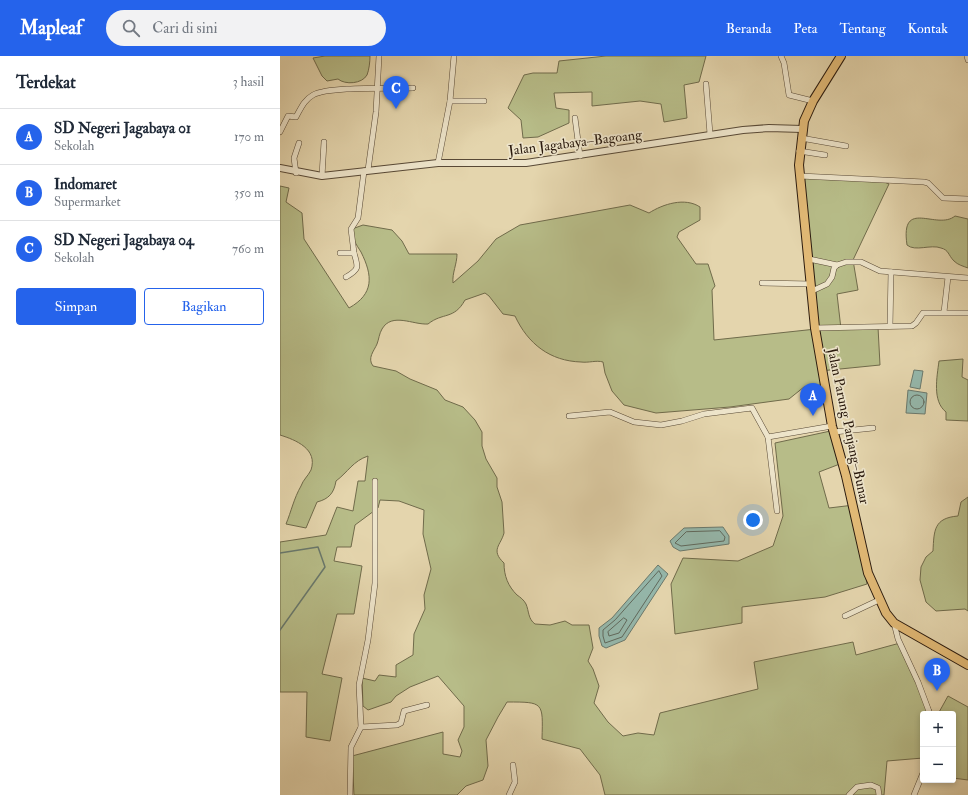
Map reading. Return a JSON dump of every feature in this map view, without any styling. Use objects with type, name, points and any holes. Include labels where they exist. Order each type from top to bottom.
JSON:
[{"type":"main road","name":"Jalan Parung Panjang–Bunar","points":[[841,56],[813,101],[802,129],[799,151],[800,176],[815,328],[833,429],[866,564],[879,600],[886,613],[894,624],[968,665]]},
{"type":"street","points":[[346,277],[358,268],[354,253],[352,229],[358,218],[366,171],[377,88],[379,56]]},
{"type":"street","points":[[438,163],[450,101],[454,56]]},
{"type":"street","points":[[781,56],[784,63],[789,95],[813,101]]},
{"type":"street","points":[[967,56],[968,60]]},
{"type":"street","points":[[706,84],[710,134]]},
{"type":"street","points":[[280,132],[288,116],[296,117],[304,102],[315,94],[377,88],[413,88]]},
{"type":"street","points":[[450,101],[484,102]]},
{"type":"street","points":[[575,118],[580,156]]},
{"type":"street","name":"Jalan Jagabaya–Bagoang","points":[[280,168],[296,173],[322,176],[438,163],[466,162],[517,164],[580,156],[710,134],[768,128],[802,129]]},
{"type":"street","points":[[801,138],[846,146]]},
{"type":"street","points":[[322,176],[324,142]]},
{"type":"street","points":[[296,173],[294,158],[299,143]]},
{"type":"street","points":[[799,151],[825,155]]},
{"type":"street","points":[[800,176],[924,182],[928,183],[943,198],[968,199]]},
{"type":"street","points":[[340,253],[354,253]]},
{"type":"street","points":[[809,259],[826,264],[837,265],[846,262],[861,262],[874,269],[891,272],[968,278]]},
{"type":"street","points":[[762,283],[812,288],[827,284],[832,277],[834,268],[837,265]]},
{"type":"street","points":[[890,326],[891,272]]},
{"type":"street","points":[[944,312],[948,277]]},
{"type":"street","points":[[815,328],[912,326],[923,313],[968,313]]},
{"type":"street","points":[[569,416],[610,412],[634,422],[661,425],[682,421],[704,414],[752,408],[768,437],[777,511]]},
{"type":"street","points":[[768,437],[833,429],[873,428]]},
{"type":"street","points":[[350,795],[351,747],[362,727],[359,685],[367,646],[375,583],[375,481]]},
{"type":"street","points":[[845,616],[879,600]]},
{"type":"street","points":[[894,624],[898,639],[918,682],[929,711]]},
{"type":"street","points":[[362,727],[397,725],[401,723],[404,711],[427,705]]},
{"type":"street","points":[[509,795],[515,782],[513,765]]},
{"type":"street","points":[[914,795],[920,780]]},
{"type":"street","points":[[849,795],[857,787],[871,786],[878,788],[879,795]]},
{"type":"green space","points":[[325,56],[370,56],[367,75],[365,78],[353,83],[338,79],[327,81],[322,76],[313,58]]},
{"type":"green space","points":[[606,56],[706,56],[699,82],[684,85],[687,118],[664,122],[661,104],[640,101],[592,106],[592,92],[554,93],[556,108],[569,110],[569,123],[538,137],[523,138],[521,120],[508,108],[524,75],[533,73],[557,73],[559,61]]},
{"type":"green space","points":[[800,178],[880,180],[889,184],[853,260],[858,290],[837,294],[841,329],[878,327],[880,365],[820,371],[821,385],[804,387],[789,399],[730,407],[656,413],[624,405],[612,391],[605,373],[603,362],[570,361],[559,358],[541,349],[526,335],[515,316],[503,314],[485,293],[465,300],[457,310],[433,320],[428,324],[397,320],[386,324],[381,331],[371,357],[371,363],[373,366],[396,371],[410,379],[437,390],[445,400],[463,407],[475,420],[482,432],[482,446],[486,459],[497,478],[497,487],[502,502],[504,533],[497,551],[504,563],[507,580],[514,592],[525,603],[530,617],[535,624],[550,625],[565,621],[572,625],[589,625],[593,648],[588,661],[593,669],[599,686],[594,703],[608,722],[623,736],[638,733],[654,735],[660,713],[758,689],[754,662],[853,642],[856,655],[900,643],[932,711],[920,711],[920,758],[887,761],[884,795],[605,795],[600,775],[580,749],[542,739],[542,718],[539,707],[535,704],[507,702],[486,740],[488,766],[483,780],[466,786],[457,795],[354,795],[352,756],[443,732],[443,754],[460,757],[462,751],[458,740],[464,727],[464,706],[438,676],[410,687],[396,696],[391,702],[368,710],[363,706],[362,678],[375,681],[379,675],[396,677],[396,665],[413,655],[414,634],[425,609],[424,595],[431,569],[423,534],[424,510],[399,501],[380,500],[378,508],[355,525],[351,547],[337,547],[334,561],[362,566],[354,614],[337,614],[322,674],[342,678],[330,741],[306,737],[307,692],[280,692],[280,542],[326,535],[337,507],[353,511],[358,481],[365,481],[368,456],[354,464],[336,481],[334,489],[328,497],[317,502],[306,528],[286,524],[296,495],[311,470],[312,463],[311,456],[304,446],[280,435],[280,186],[289,188],[286,202],[302,213],[304,239],[349,308],[363,297],[369,284],[368,269],[352,233],[352,229],[363,225],[392,230],[402,241],[409,254],[457,254],[453,283],[478,261],[496,239],[520,225],[630,205],[649,213],[674,203],[688,202],[700,207],[700,220],[679,232],[677,237],[696,264],[708,264],[715,286],[712,290],[714,340],[816,329]]},
{"type":"green space","points":[[955,216],[968,219],[968,268],[952,259],[944,249],[937,247],[914,248],[907,245],[906,231],[909,222],[914,219],[922,218],[947,220]]},
{"type":"green space","points":[[963,359],[962,377],[968,380],[968,421],[946,420],[946,412],[939,402],[936,388],[939,361]]},
{"type":"green space","points":[[835,430],[845,462],[819,472],[829,508],[854,505],[867,584],[825,597],[742,607],[742,623],[675,634],[671,584],[683,558],[738,561],[773,546],[783,516],[775,443]]},
{"type":"green space","points":[[968,497],[968,611],[965,609],[936,611],[926,602],[920,580],[921,567],[926,557],[933,551],[934,537],[937,526],[944,519],[958,516],[961,502]]},
{"type":"green space","points":[[948,696],[968,707],[968,780],[956,778],[956,711],[940,711]]},
{"type":"water","points":[[914,370],[923,371],[920,389],[910,387]]},
{"type":"water","points":[[908,390],[927,393],[925,414],[906,413]]},
{"type":"water","points":[[723,527],[729,536],[729,544],[680,551],[673,547],[670,541],[684,528]]},
{"type":"water","points":[[658,565],[668,574],[625,640],[606,648],[602,646],[599,636],[599,628],[612,618]]},
{"type":"waterway","points":[[280,553],[318,547],[325,567],[280,630]]},
{"type":"place","name":"SD Negeri Jagabaya 04","points":[[396,109]]},
{"type":"place","name":"SD Negeri Jagabaya 01","points":[[813,416]]},
{"type":"place","name":"Indomaret","points":[[937,691]]}]
